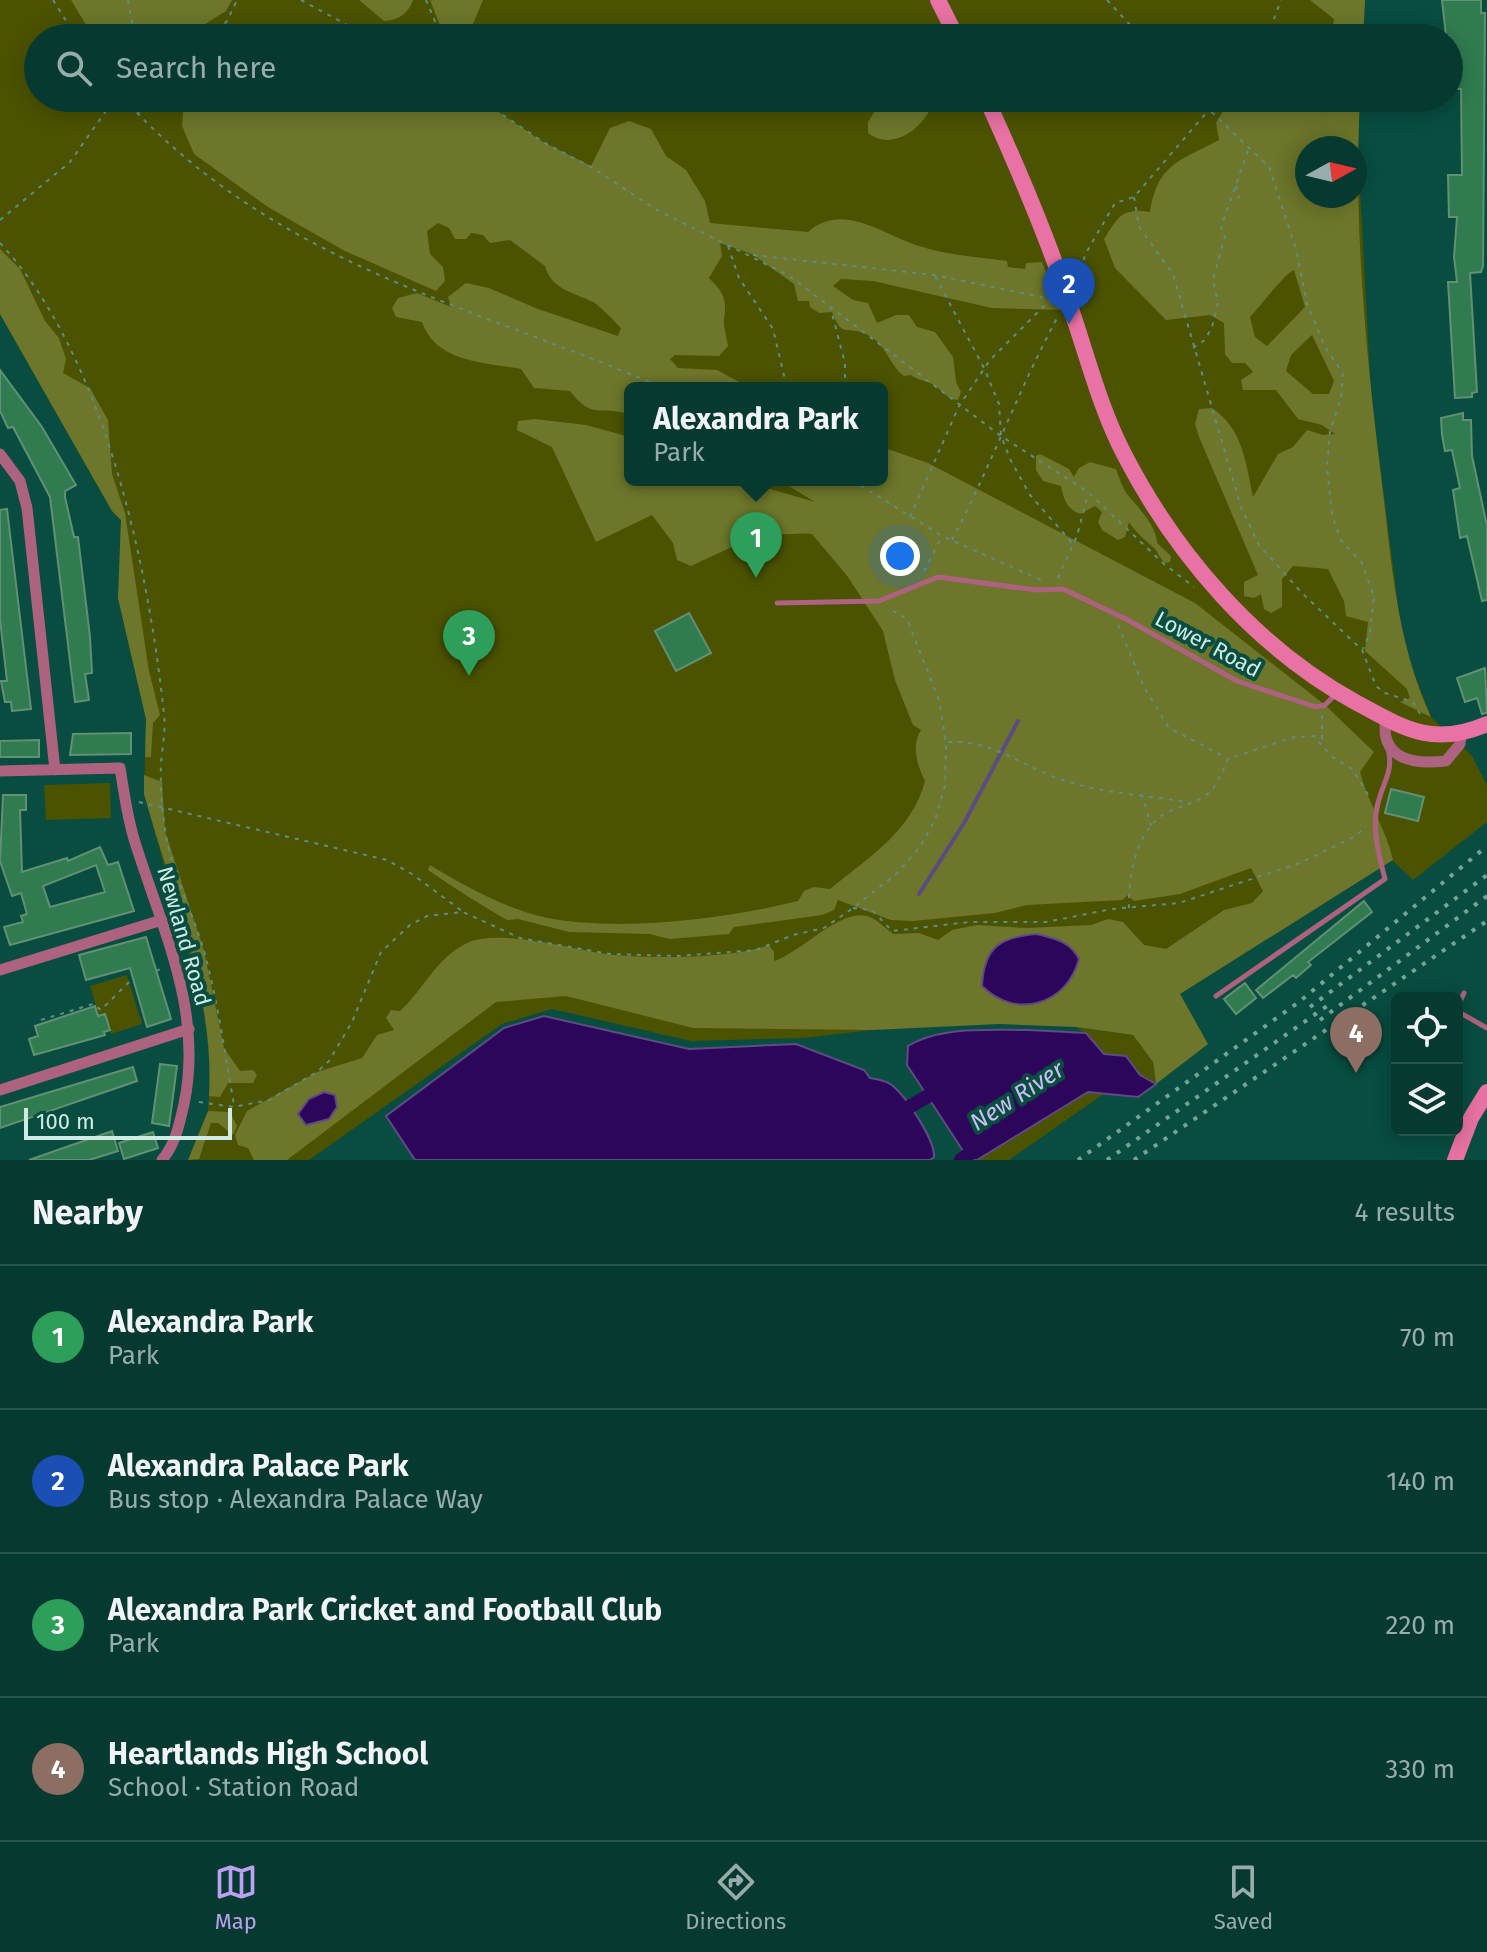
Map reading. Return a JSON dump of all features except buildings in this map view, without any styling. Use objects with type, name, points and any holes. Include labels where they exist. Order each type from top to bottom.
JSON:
[{"type":"street","points":[[938,0],[950,24]]},
{"type":"street","points":[[991,112],[1123,452],[1163,520],[1244,619],[1338,692],[1386,718],[1433,736],[1461,735],[1487,724]]},
{"type":"street","points":[[0,454],[20,481],[27,508],[55,770],[0,771]]},
{"type":"street","points":[[1386,718],[1383,735],[1386,744],[1414,761],[1446,761],[1460,744],[1461,735]]},
{"type":"street","name":"Newland Road","points":[[55,770],[120,768],[126,804],[182,984],[189,1029],[190,1074],[177,1136],[162,1160]]},
{"type":"street","points":[[0,970],[163,923]]},
{"type":"street","points":[[0,1090],[189,1029]]},
{"type":"street","points":[[1455,1160],[1471,1118],[1487,1092]]},
{"type":"lane","name":"Lower Road","points":[[879,601],[938,577],[1036,590],[1063,589],[1118,615],[1237,681],[1316,707],[1325,705],[1338,692]]},
{"type":"lane","points":[[777,603],[879,601]]},
{"type":"lane","points":[[1216,996],[1385,879],[1375,827],[1378,804],[1392,765],[1386,744]]},
{"type":"lane","points":[[1463,1013],[1487,1028]]},
{"type":"path","points":[[53,0],[68,24]]},
{"type":"path","points":[[128,0],[132,24]]},
{"type":"path","points":[[224,24],[237,0]]},
{"type":"path","points":[[301,0],[345,24]]},
{"type":"path","points":[[426,0],[436,24]]},
{"type":"path","points":[[1107,0],[1129,24]]},
{"type":"path","points":[[1272,24],[1281,0]]},
{"type":"path","points":[[0,220],[70,162],[105,112]]},
{"type":"path","points":[[499,112],[657,210],[752,254],[830,305],[959,406],[1088,492],[1164,564],[1204,592]]},
{"type":"path","points":[[952,540],[982,484],[1032,364],[1065,306],[1086,253],[1115,203],[1134,197],[1207,112]]},
{"type":"path","points":[[1211,112],[1269,167],[1296,249],[1307,304],[1325,347],[1343,374],[1341,399],[1330,430],[1327,467],[1332,514],[1340,539],[1362,563],[1374,597],[1370,633],[1362,650]]},
{"type":"path","points":[[137,114],[196,170],[320,248],[451,308],[648,382]]},
{"type":"path","points":[[1192,349],[1205,340],[1212,327],[1218,303],[1213,280],[1225,236],[1221,227],[1249,146]]},
{"type":"path","points":[[1236,185],[1239,198]]},
{"type":"path","points":[[1134,197],[1139,227],[1173,274],[1192,349],[1241,507],[1259,545],[1301,592],[1362,650],[1376,686],[1385,693],[1413,702],[1433,736]]},
{"type":"path","points":[[0,243],[18,261],[60,328],[95,410],[135,528],[153,623],[165,720],[161,765],[165,831],[215,996],[234,1107]]},
{"type":"path","points":[[728,245],[739,278],[773,329],[786,382]]},
{"type":"path","points":[[752,254],[935,275],[1051,299],[1065,306]]},
{"type":"path","points":[[935,275],[984,368],[999,404],[1001,436],[1030,495],[1073,544]]},
{"type":"path","points":[[910,517],[959,406],[984,368],[1051,299]]},
{"type":"path","points":[[830,305],[845,363],[845,382]]},
{"type":"path","points":[[861,486],[942,536],[1044,581]]},
{"type":"path","points":[[1054,586],[1073,544],[1088,492]]},
{"type":"path","points":[[923,576],[929,556],[942,536]]},
{"type":"path","points":[[126,804],[163,805],[227,826],[387,860],[422,881],[463,912],[520,938],[610,954],[676,956],[756,950],[793,935],[824,928],[853,908],[896,874],[920,847],[935,820],[945,786],[946,742],[939,700],[907,619],[879,601]]},
{"type":"path","points":[[1118,615],[1118,629],[1144,687],[1169,728],[1228,759]]},
{"type":"path","points":[[1322,710],[1322,746]]},
{"type":"path","points":[[1129,908],[1130,881],[1139,847],[1151,827],[1163,814],[1191,803],[1214,788],[1228,759],[1294,737],[1314,736],[1352,769],[1374,805]]},
{"type":"path","points":[[946,742],[971,741],[1063,780],[1191,803]]},
{"type":"path","points":[[1142,794],[1151,827]]},
{"type":"path","points":[[853,908],[872,910],[892,931],[969,922],[1046,922],[1179,903],[1300,863],[1356,836],[1370,816]]},
{"type":"path","points":[[185,1101],[234,1107],[269,1100],[317,1072],[340,1043],[381,952],[393,938],[427,916],[463,912]]},
{"type":"path","points":[[163,923],[192,916]]},
{"type":"path","points":[[41,1020],[93,1004],[101,1010],[133,978]]},
{"type":"green space","points":[[0,0],[1365,0],[1364,24],[24,24],[24,112],[1359,112],[1359,136],[1295,136],[1295,208],[1361,208],[1371,395],[1403,645],[1431,717],[1472,756],[1487,785],[1487,822],[1413,880],[1392,860],[1179,994],[804,1038],[691,1041],[552,1009],[502,1024],[309,1160],[188,1160],[208,1111],[211,1060],[202,1000],[144,794],[146,719],[118,598],[121,520],[112,511],[0,314]]},
{"type":"green space","points":[[71,0],[232,0],[226,11],[205,24],[86,24]]},
{"type":"green space","points":[[359,0],[413,0],[402,15],[384,21]]},
{"type":"green space","points":[[430,0],[483,0],[473,24],[439,24]]},
{"type":"green space","points":[[1310,0],[1365,0],[1364,24],[1333,24],[1334,19]]},
{"type":"green space","points":[[183,112],[499,112],[543,142],[591,166],[610,128],[629,121],[651,129],[666,156],[686,170],[705,201],[710,223],[808,232],[821,223],[848,220],[927,248],[1007,261],[1008,267],[1025,269],[1026,263],[1042,262],[1061,310],[992,308],[873,281],[841,279],[833,286],[853,300],[868,303],[877,323],[896,315],[909,315],[917,327],[935,332],[953,357],[956,382],[961,392],[958,400],[930,383],[911,375],[904,376],[873,338],[843,329],[832,312],[819,313],[810,307],[809,301],[798,301],[794,284],[752,254],[720,243],[722,256],[709,278],[725,301],[724,325],[728,346],[719,356],[675,355],[670,359],[678,368],[717,370],[739,382],[624,382],[624,413],[592,409],[570,391],[534,388],[521,369],[478,362],[450,353],[438,346],[422,322],[396,317],[392,308],[398,298],[417,293],[451,307],[448,297],[466,283],[489,288],[538,309],[618,336],[621,328],[596,304],[558,286],[545,266],[510,240],[490,243],[483,235],[471,233],[466,239],[455,239],[449,228],[438,223],[427,231],[430,254],[443,267],[445,281],[436,291],[345,251],[268,207],[194,154],[182,126]]},
{"type":"green space","points":[[874,112],[929,112],[918,126],[894,139],[876,138],[868,133],[868,122]]},
{"type":"green space","points":[[1223,112],[1359,112],[1358,136],[1295,136],[1295,208],[1358,208],[1367,345],[1398,607],[1411,662],[1431,717],[1400,702],[1410,698],[1407,689],[1365,651],[1368,622],[1346,616],[1344,601],[1328,569],[1293,566],[1282,579],[1282,607],[1271,613],[1264,609],[1261,594],[1254,598],[1244,596],[1244,582],[1258,575],[1199,437],[1195,424],[1199,409],[1212,408],[1237,436],[1253,497],[1278,454],[1293,447],[1307,430],[1323,435],[1335,434],[1322,425],[1298,419],[1276,390],[1243,390],[1241,380],[1253,372],[1245,363],[1232,363],[1225,354],[1224,323],[1210,315],[1166,320],[1115,268],[1104,239],[1122,215],[1133,211],[1150,212],[1165,173],[1182,159],[1219,140],[1216,123]],"holes":[[[1294,270],[1305,307],[1267,346],[1255,337],[1250,317]],[[1312,335],[1334,381],[1329,394],[1313,394],[1286,371],[1291,355]]]},
{"type":"green space","points":[[0,249],[20,269],[45,321],[59,338],[66,359],[63,373],[90,388],[108,420],[112,474],[125,513],[149,671],[160,715],[153,723],[151,757],[145,757],[146,719],[118,598],[121,520],[112,511],[0,314]]},
{"type":"green space","points":[[535,419],[586,425],[624,435],[624,486],[760,486],[815,502],[789,486],[888,486],[888,449],[928,463],[1195,603],[1325,705],[1374,752],[1360,772],[1393,860],[1180,994],[1208,1044],[1156,1084],[1153,1062],[1133,1035],[1076,1027],[999,1024],[872,1030],[693,1028],[566,996],[496,1002],[287,1160],[254,1160],[248,1148],[238,1145],[235,1135],[247,1111],[317,1072],[362,1058],[377,1035],[394,1030],[386,1018],[391,1010],[400,1011],[447,957],[467,943],[480,939],[515,939],[642,957],[734,953],[769,945],[774,952],[774,961],[833,925],[856,916],[870,917],[893,934],[919,933],[938,940],[952,930],[977,925],[1026,928],[1091,925],[1108,919],[1123,922],[1144,945],[1166,949],[1224,910],[1252,903],[1263,891],[1251,868],[1180,894],[1134,901],[1128,895],[1122,900],[1027,905],[995,913],[913,921],[891,920],[838,900],[834,910],[822,915],[734,927],[729,934],[670,939],[649,934],[569,932],[518,919],[507,920],[458,890],[428,870],[430,865],[472,889],[517,909],[577,922],[673,922],[798,901],[804,891],[814,887],[830,889],[887,842],[910,815],[925,781],[916,756],[916,742],[921,730],[913,725],[895,680],[883,631],[848,577],[812,534],[764,532],[691,566],[677,560],[673,543],[652,515],[596,542],[552,447],[517,430],[518,421]]},
{"type":"green space","points":[[1040,454],[1069,469],[1074,477],[1079,468],[1090,462],[1116,469],[1125,491],[1150,523],[1157,543],[1171,556],[1170,562],[1165,563],[1129,522],[1125,537],[1118,540],[1102,530],[1098,522],[1102,512],[1095,506],[1080,514],[1072,509],[1061,486],[1043,481],[1036,470],[1036,456]]},
{"type":"green space","points":[[144,775],[162,782],[165,831],[204,951],[224,1048],[240,1071],[253,1070],[257,1075],[253,1083],[228,1083],[220,1097],[209,1096],[209,1058],[198,981],[144,794]]},
{"type":"green space","points":[[110,783],[111,818],[46,820],[44,785]]},
{"type":"green space","points":[[127,975],[142,1024],[111,1034],[105,1014],[99,1016],[90,986]]},
{"type":"green space","points":[[1076,1027],[1133,1035],[1153,1062],[1156,1084],[1140,1075],[1126,1056],[1104,1054],[1086,1033]]},
{"type":"green space","points":[[1088,1092],[1105,1093],[1009,1160],[977,1160]]},
{"type":"green space","points":[[208,1111],[230,1112],[237,1126],[233,1135],[218,1123],[211,1123],[199,1159],[188,1160]]},
{"type":"water","points":[[1037,934],[1067,944],[1079,959],[1064,987],[1052,997],[1024,1005],[1010,1003],[982,986],[986,962],[996,946],[1013,938]]},
{"type":"water","points":[[544,1016],[689,1049],[796,1044],[864,1070],[870,1078],[893,1086],[919,1120],[930,1140],[934,1157],[930,1160],[415,1160],[386,1116],[504,1028]]},
{"type":"water","points":[[1029,1030],[1086,1033],[1104,1054],[1126,1056],[1140,1075],[1156,1084],[1138,1097],[1088,1092],[977,1160],[969,1160],[907,1065],[908,1046],[951,1032]]},
{"type":"water","points":[[324,1092],[335,1095],[337,1107],[329,1119],[306,1125],[298,1114],[309,1099]]},
{"type":"waterway","points":[[919,894],[964,823],[1018,721]]},
{"type":"waterway","points":[[909,1107],[928,1096]]},
{"type":"waterway","name":"New River","points":[[961,1160],[980,1146]]},
{"type":"railway","points":[[1078,1160],[1299,1002],[1487,846]]},
{"type":"railway","points":[[1310,1007],[1487,875]]},
{"type":"railway","points":[[1320,1020],[1487,896]]},
{"type":"railway","points":[[1134,1160],[1487,921]]},
{"type":"railway","points":[[1107,1160],[1327,1006]]},
{"type":"place","name":"Alexandra Palace Park","points":[[1069,324]]},
{"type":"place","name":"Alexandra Park","points":[[756,578]]},
{"type":"place","name":"Alexandra Park Cricket and Football Club","points":[[469,676]]},
{"type":"place","name":"Heartlands High School","points":[[1356,1073]]}]
